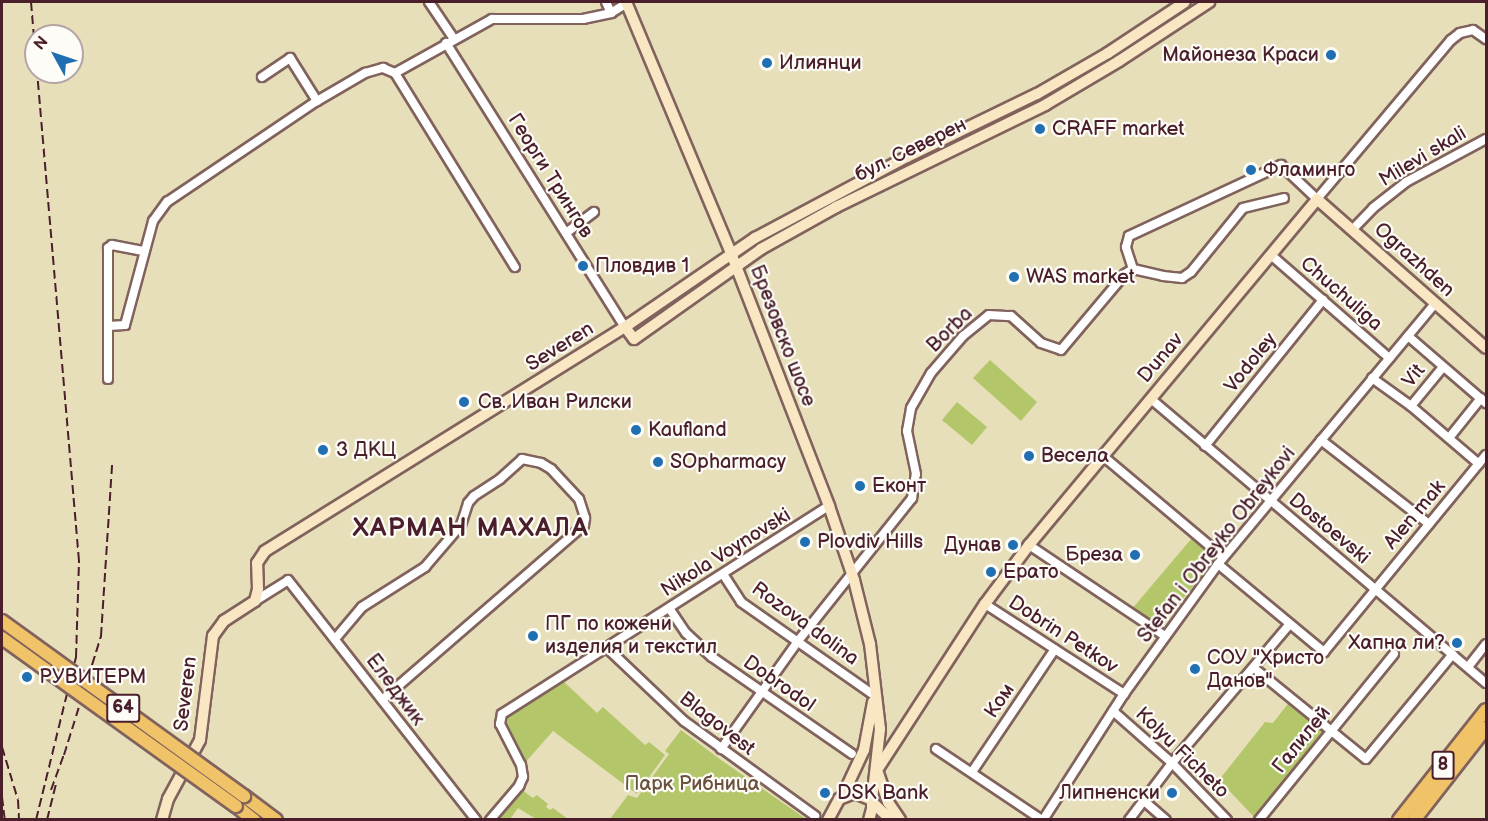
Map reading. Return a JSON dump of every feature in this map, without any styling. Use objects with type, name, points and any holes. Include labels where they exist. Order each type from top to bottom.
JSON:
[{"type":"main road","name":"Брезовско шосе","points":[[626,2],[731,253],[829,506],[866,623],[880,729],[877,770],[869,819]]},
{"type":"main road","name":"бул. Северен","points":[[731,253],[825,199],[1037,94],[1108,53],[1185,2]]},
{"type":"main road","name":"бул. Северен","points":[[625,327],[634,339],[761,249],[836,207],[1045,105],[1119,62],[1209,2]]},
{"type":"main road","name":"Ograzhden","points":[[1317,199],[1486,348]]},
{"type":"main road","name":"Dunav","points":[[877,770],[985,604],[1029,545],[1317,199]]},
{"type":"main road","name":"Severen","points":[[162,819],[166,805],[200,740],[213,636],[224,621],[255,601],[258,589],[257,563],[265,551],[625,327],[731,253]]},
{"type":"main road","name":"64","points":[[2,621],[240,801],[254,819]]},
{"type":"main road","name":"64","points":[[2,638],[240,801],[276,819]]},
{"type":"main road","name":"Брезовско шосе","points":[[828,819],[836,814],[864,750],[875,694]]},
{"type":"main road","name":"8","points":[[1399,819],[1486,710]]},
{"type":"main road","name":"8","points":[[1414,819],[1486,728]]},
{"type":"main road","points":[[880,729],[901,732]]},
{"type":"main road","points":[[877,770],[888,802],[900,819]]},
{"type":"main road","points":[[843,795],[855,793],[872,802],[891,819]]},
{"type":"street","name":"Георги Трингов","points":[[429,2],[450,41],[625,327]]},
{"type":"street","points":[[606,2],[611,13]]},
{"type":"street","points":[[395,73],[492,19],[583,20],[611,13],[626,2]]},
{"type":"street","name":"Dunav","points":[[1317,199],[1451,40],[1460,33],[1473,30],[1486,39]]},
{"type":"street","points":[[262,77],[290,58],[317,101]]},
{"type":"street","points":[[108,326],[125,325],[153,221],[167,202],[317,101],[365,73],[382,68],[395,73],[515,267]]},
{"type":"street","name":"Milevi skali","points":[[1352,230],[1372,208],[1406,182],[1486,139]]},
{"type":"street","points":[[1284,198],[1243,208],[1191,272],[1182,278],[1133,269],[1126,247],[1129,236],[1281,165],[1317,199]]},
{"type":"street","points":[[566,233],[594,212]]},
{"type":"street","points":[[108,379],[108,248],[112,245],[126,250],[144,251]]},
{"type":"street","name":"Chuchuliga","points":[[1271,255],[1389,358]]},
{"type":"street","name":"Borba","points":[[851,573],[914,494],[916,474],[907,431],[911,408],[931,373],[963,336],[989,315],[1011,316],[1041,343],[1061,350],[1125,274],[1133,269]]},
{"type":"street","name":"Vodoley","points":[[1206,446],[1323,300]]},
{"type":"street","name":"Stefan i Obreyko Obreykovi","points":[[1042,819],[1124,694],[1221,560],[1435,304]]},
{"type":"street","points":[[1408,336],[1484,401],[1449,438]]},
{"type":"street","name":"Vit","points":[[1411,406],[1443,367]]},
{"type":"street","points":[[1372,378],[1411,406],[1479,464]]},
{"type":"street","name":"Dostoevski","points":[[1151,399],[1486,683]]},
{"type":"street","points":[[1321,440],[1429,524]]},
{"type":"street","name":"Alen mak","points":[[1290,624],[1324,652],[1486,455]]},
{"type":"street","points":[[1103,456],[1290,624],[1172,763],[1129,819]]},
{"type":"street","points":[[335,639],[362,607],[425,567],[461,525],[468,503],[474,496],[500,479],[522,459],[541,463],[579,498],[585,518],[584,525],[382,700]]},
{"type":"street","name":"Nikola Voynovski","points":[[490,819],[524,777],[521,765],[500,724],[502,714],[829,506]]},
{"type":"street","points":[[1029,545],[1165,636]]},
{"type":"street","points":[[721,749],[851,573]]},
{"type":"street","name":"Rozova dolina","points":[[723,574],[741,602],[875,694]]},
{"type":"street","name":"Severen","points":[[255,601],[288,580]]},
{"type":"street","name":"Еледжик","points":[[288,580],[476,819]]},
{"type":"street","name":"Dobrin Petkov","points":[[985,604],[1124,694]]},
{"type":"street","name":"Dobrodol","points":[[669,608],[694,641],[762,693],[852,754]]},
{"type":"street","points":[[1468,667],[1486,644]]},
{"type":"street","name":"Blagovest","points":[[606,647],[684,721],[815,816]]},
{"type":"street","name":"Ком","points":[[972,772],[1055,649]]},
{"type":"street","name":"Галилей","points":[[1259,819],[1394,654]]},
{"type":"street","points":[[1254,668],[1362,758],[1369,758],[1453,654]]},
{"type":"street","name":"Kolyu Ficheto","points":[[1113,711],[1172,763],[1227,819]]},
{"type":"street","points":[[936,749],[1042,819]]},
{"type":"street","points":[[1143,800],[1166,819]]},
{"type":"green space","points":[[990,360],[1037,402],[1021,421],[973,378]]},
{"type":"green space","points":[[957,402],[987,427],[972,445],[942,420]]},
{"type":"green space","points":[[1192,538],[1216,558],[1160,627],[1131,610]]},
{"type":"green space","points":[[563,681],[597,713],[603,707],[645,745],[649,742],[665,755],[637,794],[553,731],[524,764],[503,719]]},
{"type":"green space","points":[[1290,701],[1326,731],[1256,819],[1219,780],[1265,722],[1273,723]]},
{"type":"green space","name":"Парк Рибница","points":[[681,730],[806,819],[610,819],[628,795],[637,798],[669,754],[665,751]]},
{"type":"green space","points":[[522,790],[533,798],[537,795],[548,804],[546,807],[550,810],[553,808],[568,819],[536,819],[518,808],[510,819],[495,820]]},
{"type":"railway","points":[[31,2],[33,24]]},
{"type":"railway","points":[[36,820],[76,657],[79,561],[38,84]]},
{"type":"railway","points":[[51,790],[101,636],[112,464]]},
{"type":"railway","points":[[2,747],[18,800],[19,820]]},
{"type":"railway","points":[[47,820],[56,784]]},
{"type":"railway","points":[[2,797],[5,820]]},
{"type":"place","name":"Майонеза Краси","points":[[1331,55]]},
{"type":"place","name":"Илиянци","points":[[767,63]]},
{"type":"place","name":"CRAFF market","points":[[1040,129]]},
{"type":"place","name":"Фламинго","points":[[1251,170]]},
{"type":"place","name":"Пловдив 1","points":[[583,266]]},
{"type":"place","name":"WAS market","points":[[1014,277]]},
{"type":"place","name":"Св. Иван Рилски","points":[[464,402]]},
{"type":"place","name":"Kaufland","points":[[636,430]]},
{"type":"place","name":"3 ДКЦ","points":[[323,450]]},
{"type":"place","name":"Весела","points":[[1029,456]]},
{"type":"place","name":"SOpharmacy","points":[[658,462]]},
{"type":"place","name":"Еконт","points":[[860,486]]},
{"type":"place","name":"Plovdiv Hills","points":[[805,542]]},
{"type":"place","name":"Дунав","points":[[1013,545]]},
{"type":"place","name":"Бреза","points":[[1135,555]]},
{"type":"place","name":"Ерато","points":[[991,572]]},
{"type":"place","name":"ПГ по кожени изделия и текстил","points":[[533,636]]},
{"type":"place","name":"Хапна ли?","points":[[1457,643]]},
{"type":"place","name":"СОУ \"Христо Данов\"","points":[[1195,669]]},
{"type":"place","name":"РУВИТЕРМ","points":[[27,677]]},
{"type":"place","name":"DSK Bank","points":[[825,793]]},
{"type":"place","name":"Липненски","points":[[1172,793]]},
{"type":"district","name":"ХАРМАН МАХАЛА","points":[[471,529]]}]
